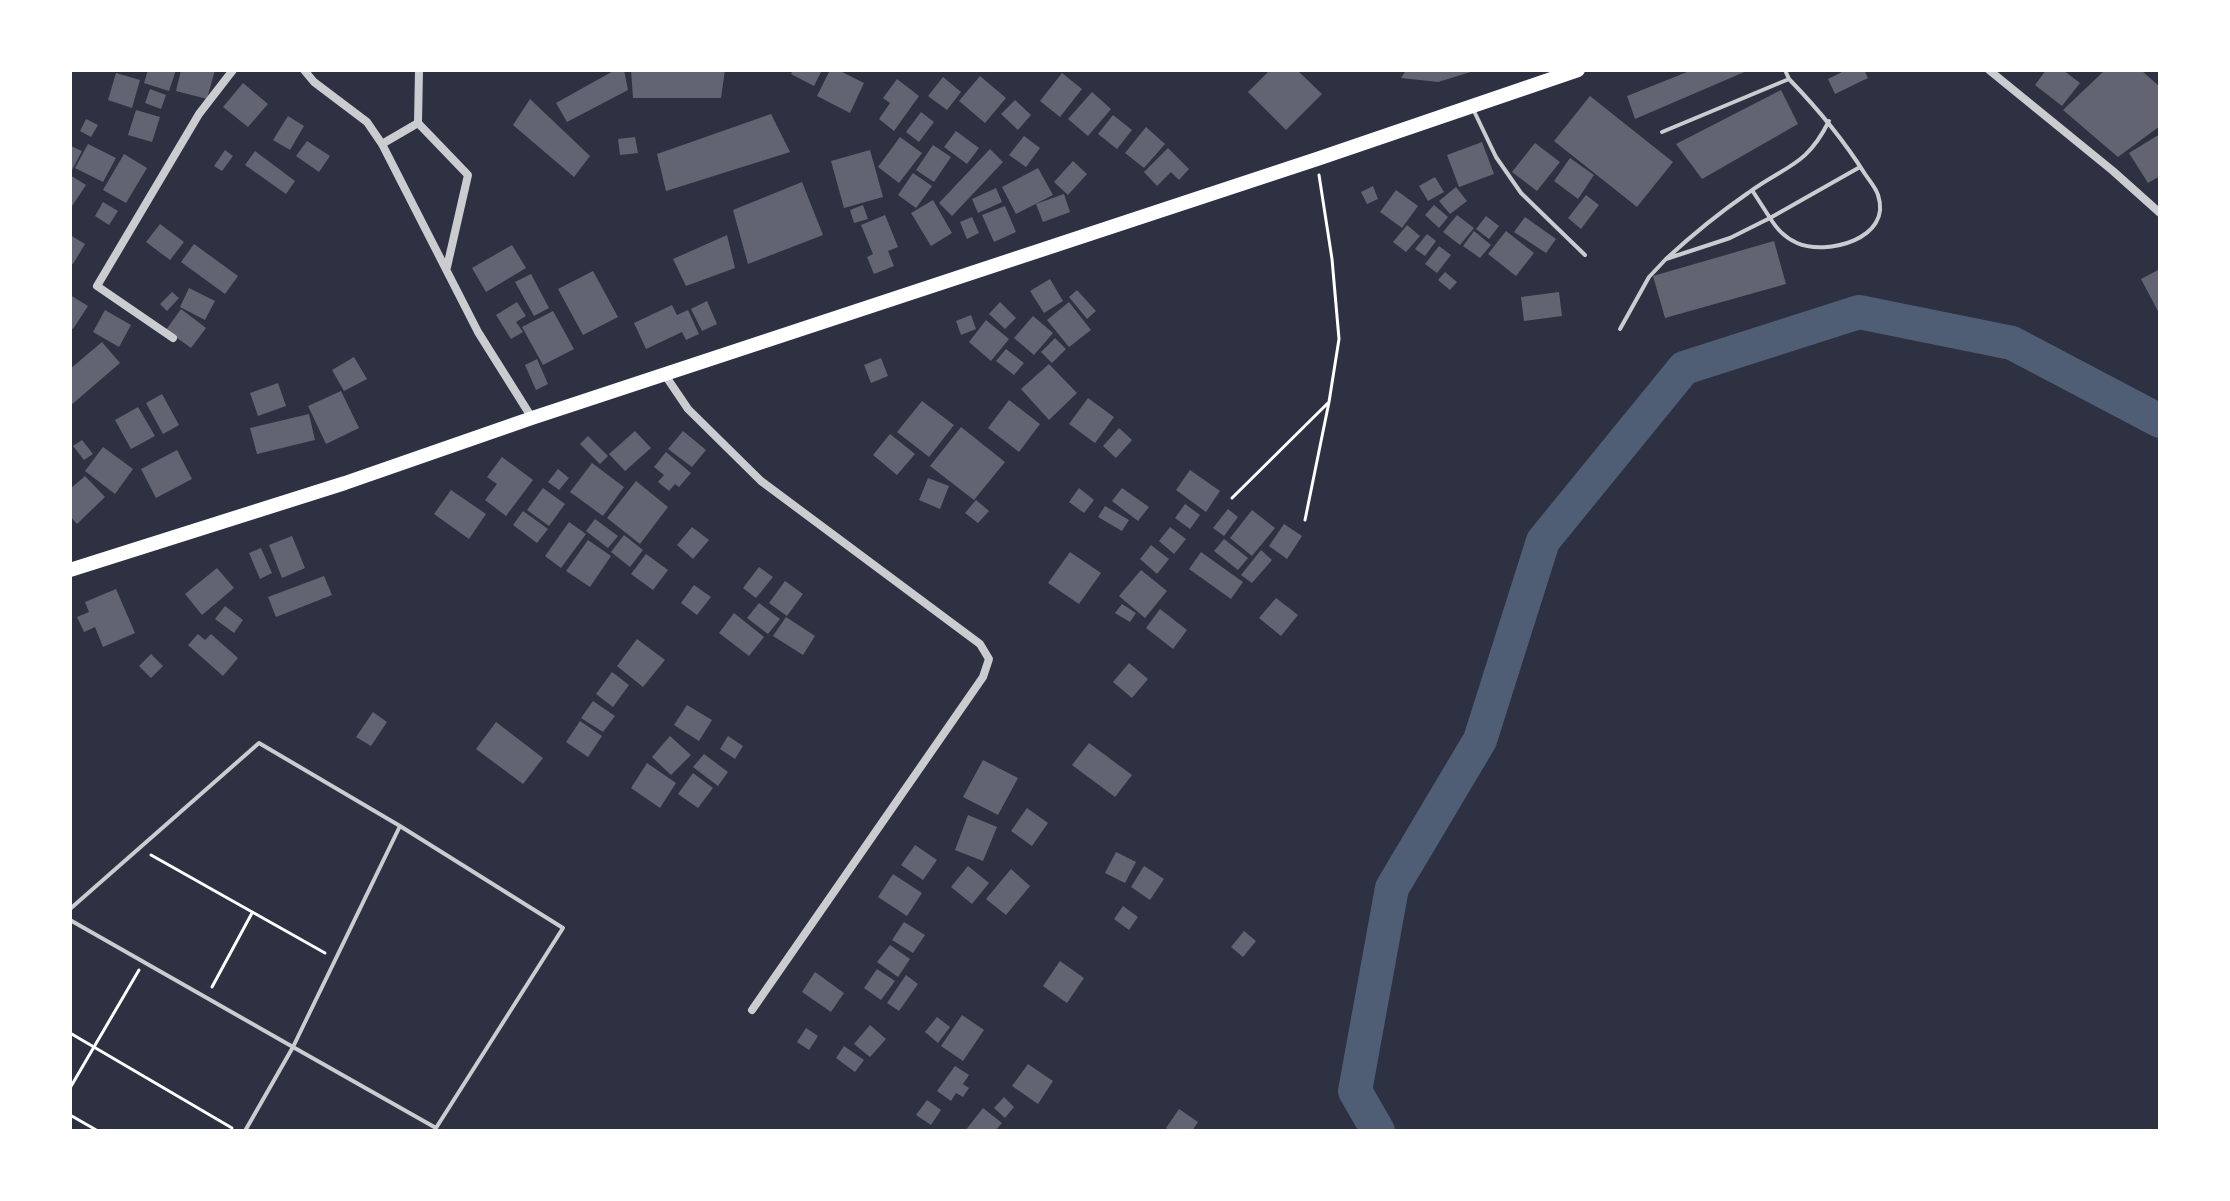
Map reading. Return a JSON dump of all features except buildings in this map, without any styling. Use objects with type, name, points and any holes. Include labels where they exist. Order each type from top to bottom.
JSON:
[{"type":"highway","points":[[70,570],[345,483],[1578,70]]},
{"type":"street","points":[[173,338],[97,286],[199,114],[233,70]]},
{"type":"street","points":[[304,70],[314,82],[367,122],[382,144],[478,332],[532,418]]},
{"type":"street","points":[[419,70],[418,123],[468,175],[447,268]]},
{"type":"street","points":[[1989,70],[2160,213]]},
{"type":"street","points":[[382,144],[418,123]]},
{"type":"street","points":[[665,375],[688,409],[761,481],[980,644],[989,659],[983,677],[752,1010]]},
{"type":"lane","points":[[1752,190],[1780,233],[1797,243],[1816,248],[1855,242],[1869,231],[1879,216],[1879,195],[1829,121],[1789,79],[1785,70]]},
{"type":"lane","points":[[1662,132],[1789,79]]},
{"type":"lane","points":[[1472,107],[1496,157],[1521,193],[1585,255]]},
{"type":"lane","points":[[1620,329],[1649,277],[1666,259],[1705,224],[1808,155],[1829,121]]},
{"type":"lane","points":[[1666,259],[1730,238],[1860,166]]},
{"type":"lane","points":[[70,909],[259,743],[563,928],[436,1128],[70,920]]},
{"type":"lane","points":[[245,1131],[293,1047],[400,826]]},
{"type":"path","points":[[1305,520],[1339,339],[1332,259],[1317,159]]},
{"type":"path","points":[[1232,498],[1329,402]]},
{"type":"path","points":[[139,848],[336,959]]},
{"type":"path","points":[[207,998],[252,912]]},
{"type":"path","points":[[70,1088],[144,962]]},
{"type":"path","points":[[70,1033],[238,1131]]},
{"type":"path","points":[[70,1115],[98,1131]]},
{"type":"waterway","points":[[1378,1131],[1355,1091],[1392,888],[1480,740],[1543,541],[1684,368],[1859,312],[2012,343],[2160,421]]}]
